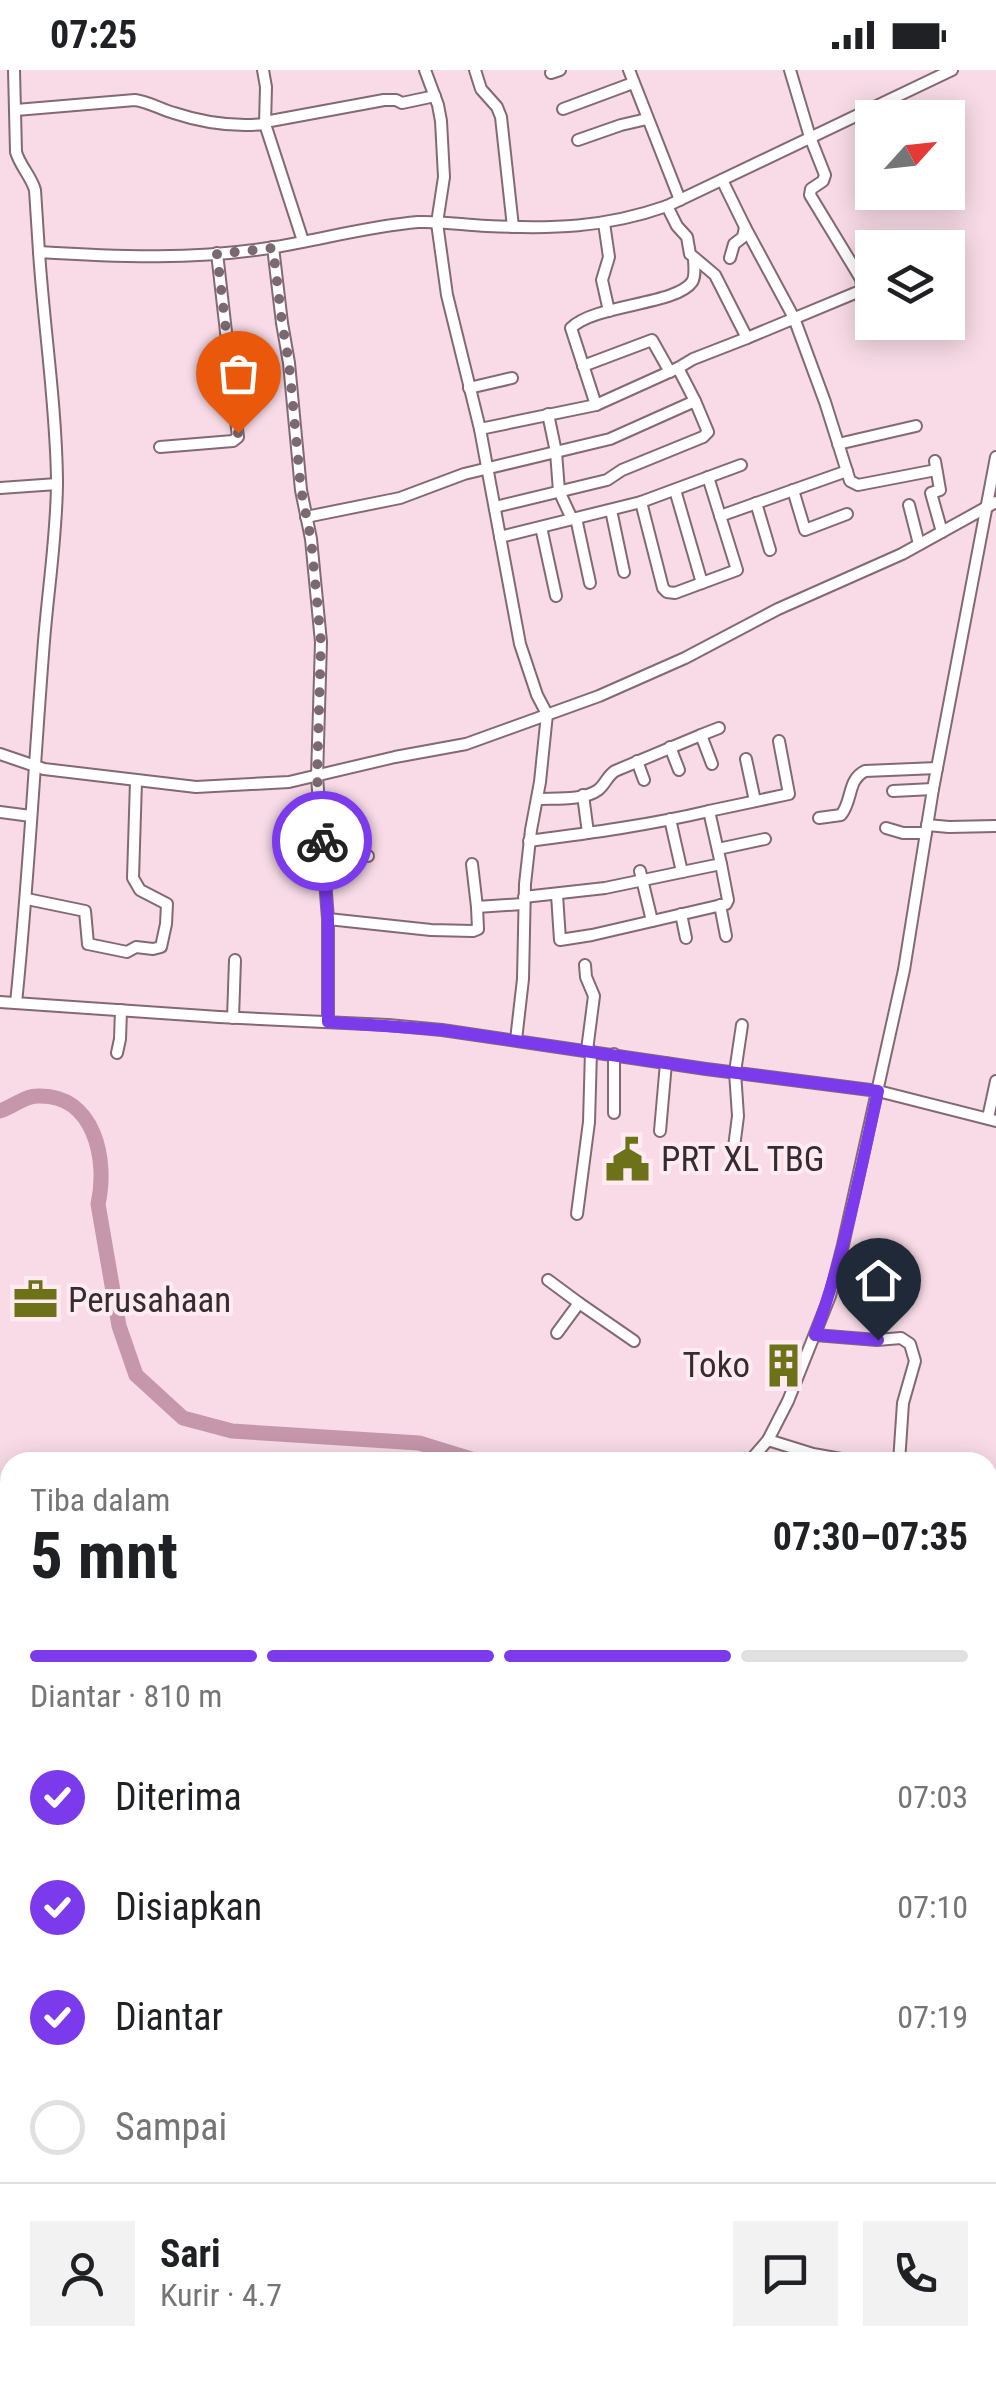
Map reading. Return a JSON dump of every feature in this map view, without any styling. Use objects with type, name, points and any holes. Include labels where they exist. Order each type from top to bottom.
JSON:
[{"type":"street","points":[[14,70],[16,152],[35,190],[55,408],[57,484],[55,550],[43,652],[16,1003]]},
{"type":"street","points":[[264,70],[265,123],[303,241]]},
{"type":"street","points":[[426,70],[441,120],[444,178],[437,223],[447,294],[480,429]]},
{"type":"street","points":[[475,70],[481,89],[501,117],[513,227]]},
{"type":"street","points":[[628,70],[680,200]]},
{"type":"street","points":[[480,429],[596,405],[693,358],[860,291],[861,279],[810,194],[826,179],[790,70]]},
{"type":"street","points":[[39,252],[152,257],[217,254],[273,248],[383,227],[437,223],[550,228],[624,220],[667,206],[935,74],[952,70]]},
{"type":"street","points":[[563,109],[633,83]]},
{"type":"street","points":[[16,110],[134,100],[190,118],[237,127],[384,100],[402,103],[435,96]]},
{"type":"street","points":[[578,140],[648,119]]},
{"type":"street","points":[[722,180],[794,318],[850,481],[858,486],[935,465],[940,490],[931,493],[942,532]]},
{"type":"street","points":[[667,206],[686,237],[690,254],[715,275],[746,338]]},
{"type":"street","points":[[437,223],[520,644],[547,714],[529,840],[529,899],[516,1040]]},
{"type":"street","points":[[604,223],[608,257],[602,280],[609,310]]},
{"type":"street","points":[[730,258],[745,227]]},
{"type":"street","points":[[273,248],[321,642],[317,777],[328,919],[328,1022]]},
{"type":"street","points":[[160,447],[233,441],[238,437],[217,254]]},
{"type":"street","points":[[596,405],[570,328],[609,310],[674,294],[694,276],[694,258]]},
{"type":"street","points":[[495,508],[607,480],[707,435],[695,401],[652,340],[582,366]]},
{"type":"street","points":[[469,388],[512,378]]},
{"type":"street","points":[[306,517],[400,498],[442,481],[610,439],[695,401]]},
{"type":"street","points":[[548,414],[562,491],[574,519],[588,581]]},
{"type":"street","points":[[838,444],[916,426]]},
{"type":"street","points":[[758,1452],[788,1401],[830,1296],[843,1245],[904,970],[933,789],[991,505],[996,457]]},
{"type":"street","points":[[500,537],[641,502],[741,465]]},
{"type":"street","points":[[720,516],[847,471]]},
{"type":"street","points":[[641,502],[663,588],[670,594],[676,593],[737,570],[708,477]]},
{"type":"street","points":[[0,488],[57,484]]},
{"type":"street","points":[[675,490],[702,583]]},
{"type":"street","points":[[792,490],[805,530],[847,514]]},
{"type":"street","points":[[756,503],[770,550]]},
{"type":"street","points":[[0,754],[35,767],[196,788],[289,782],[395,756],[466,744],[599,696],[686,658],[920,544],[991,505]]},
{"type":"street","points":[[909,506],[920,544]]},
{"type":"street","points":[[611,510],[622,571]]},
{"type":"street","points":[[541,527],[554,594]]},
{"type":"street","points":[[537,799],[597,790],[608,775],[718,728]]},
{"type":"street","points":[[701,735],[712,764]]},
{"type":"street","points":[[529,840],[670,819],[788,794],[779,741]]},
{"type":"street","points":[[670,748],[679,770]]},
{"type":"street","points":[[746,759],[755,801]]},
{"type":"street","points":[[637,761],[644,780]]},
{"type":"street","points":[[819,818],[841,815],[849,805],[856,775],[865,770],[937,768]]},
{"type":"street","points":[[26,900],[85,911],[88,944],[127,952],[136,947],[161,948],[168,904],[140,890],[132,874],[136,781]]},
{"type":"street","points":[[894,791],[933,789]]},
{"type":"street","points":[[583,795],[588,833]]},
{"type":"street","points":[[557,895],[560,940],[727,903],[710,811]]},
{"type":"street","points":[[0,812],[31,816]]},
{"type":"street","points":[[670,819],[682,872]]},
{"type":"street","points":[[886,828],[903,833],[996,826]]},
{"type":"street","points":[[718,850],[765,839]]},
{"type":"street","points":[[323,856],[368,856]]},
{"type":"street","points":[[328,919],[473,931],[478,929],[478,907],[472,864]]},
{"type":"street","points":[[478,907],[721,864]]},
{"type":"street","points":[[642,876],[652,921]]},
{"type":"street","points":[[720,905],[726,936]]},
{"type":"street","points":[[681,914],[686,938]]},
{"type":"street","points":[[233,1018],[234,960]]},
{"type":"street","points":[[577,1214],[589,1122],[594,996],[585,965]]},
{"type":"street","points":[[0,1002],[388,1025],[516,1040],[878,1091],[992,1119],[996,1081]]},
{"type":"street","points":[[117,1054],[121,1010]]},
{"type":"street","points":[[733,1155],[738,1116],[735,1072],[742,1024]]},
{"type":"street","points":[[614,1054],[614,1113]]},
{"type":"street","points":[[660,1131],[666,1062]]},
{"type":"street","points":[[548,1280],[634,1341]]},
{"type":"street","points":[[557,1333],[579,1302]]},
{"type":"street","points":[[815,1335],[901,1338],[910,1344],[915,1360],[903,1402],[900,1452]]},
{"type":"street","points":[[768,1440],[802,1452]]},
{"type":"waterway","points":[[0,1111],[28,1098],[57,1098],[72,1106],[93,1133],[101,1169],[98,1204],[119,1326],[136,1375],[183,1418],[232,1431],[419,1443],[448,1452]]},
{"type":"way so far","points":[[238,433],[217,254],[273,248],[321,642],[317,777],[322,841]]},
{"type":"place","name":"PRT XL TBG","points":[[628,1159]]},
{"type":"place","name":"Perusahaan","points":[[35,1300]]},
{"type":"place","name":"Toko","points":[[783,1365]]},
{"type":"route","points":[[322,841],[328,919],[328,1022],[442,1030],[878,1091],[830,1296],[815,1335],[878,1340]]}]
